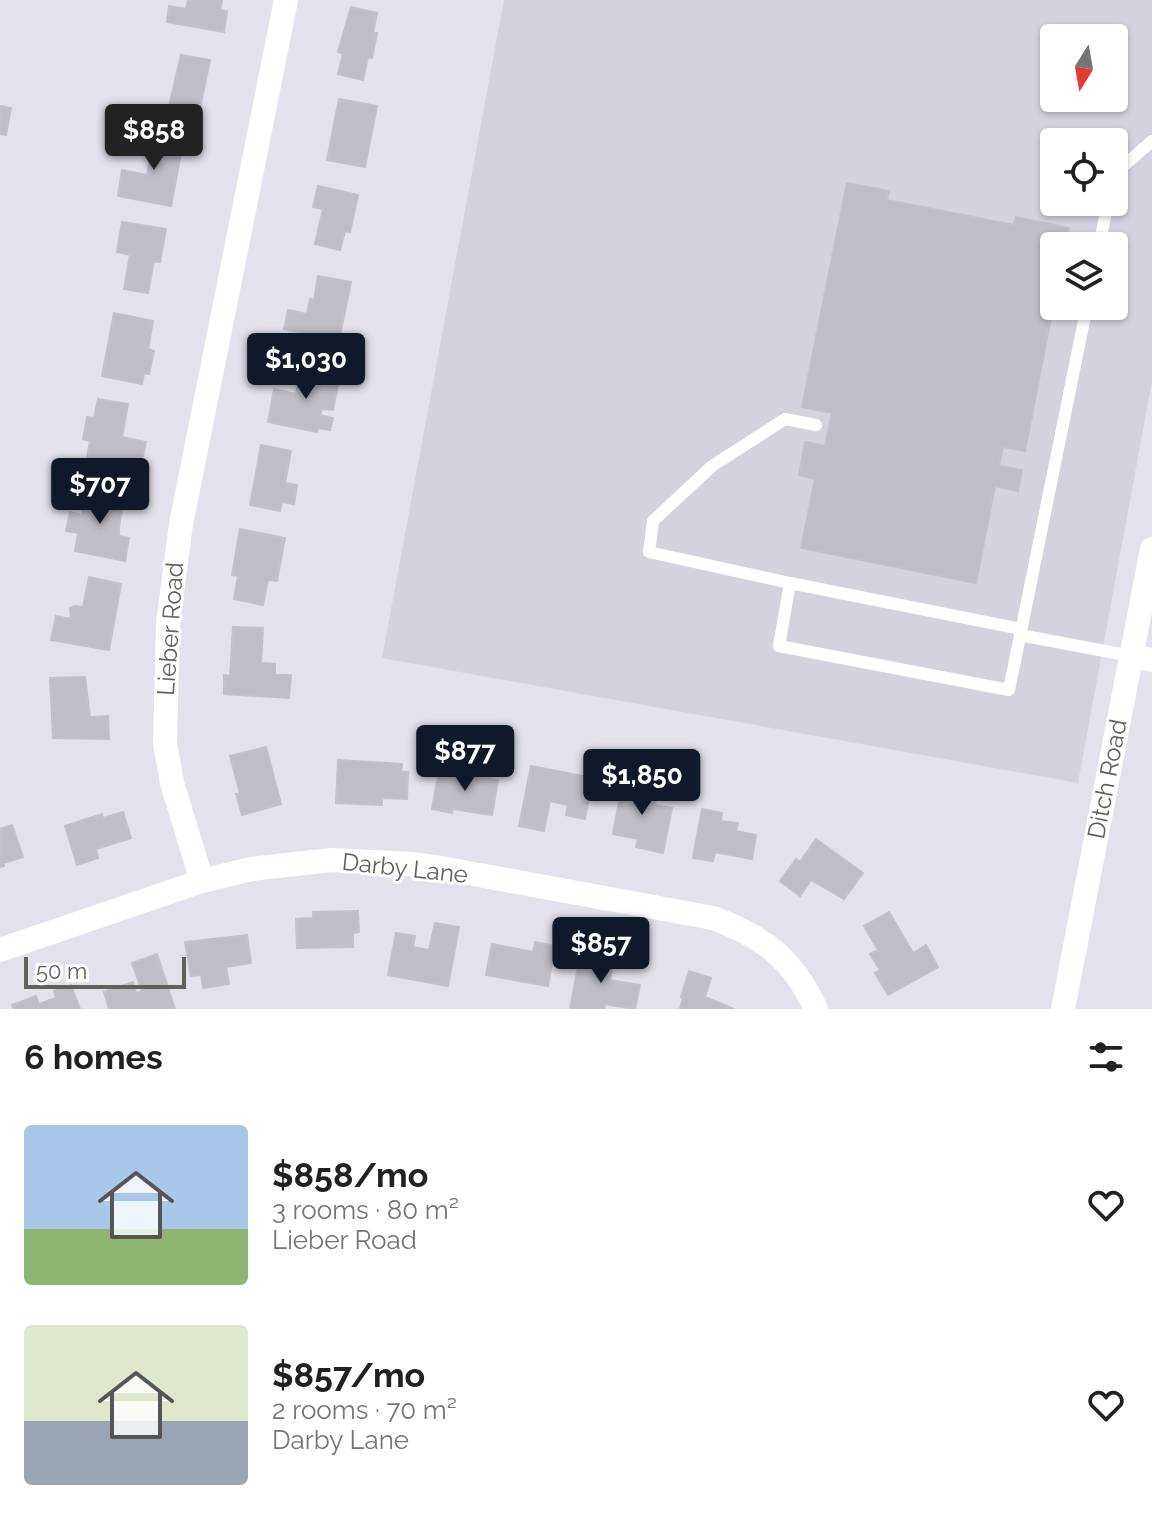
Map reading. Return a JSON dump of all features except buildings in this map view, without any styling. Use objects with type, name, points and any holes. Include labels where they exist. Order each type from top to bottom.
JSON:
[{"type":"street","name":"Lieber Road","points":[[202,881],[172,783],[165,743],[168,623],[181,524],[286,0]]},
{"type":"street","name":"Ditch Road","points":[[1063,1009],[1141,658],[1152,549]]},
{"type":"street","name":"Darby Lane","points":[[0,950],[202,881],[251,869],[311,861],[381,862],[441,868],[713,918],[761,940],[778,953],[800,977],[816,1009]]},
{"type":"lane","points":[[1128,162],[1152,141]]},
{"type":"lane","points":[[790,583],[779,646],[1009,690],[1084,320]]},
{"type":"lane","points":[[816,425],[785,419],[712,466],[653,521],[649,552],[1141,658]]},
{"type":"shaded area","points":[[504,0],[1152,0],[1152,381],[1078,783],[382,658]]}]
